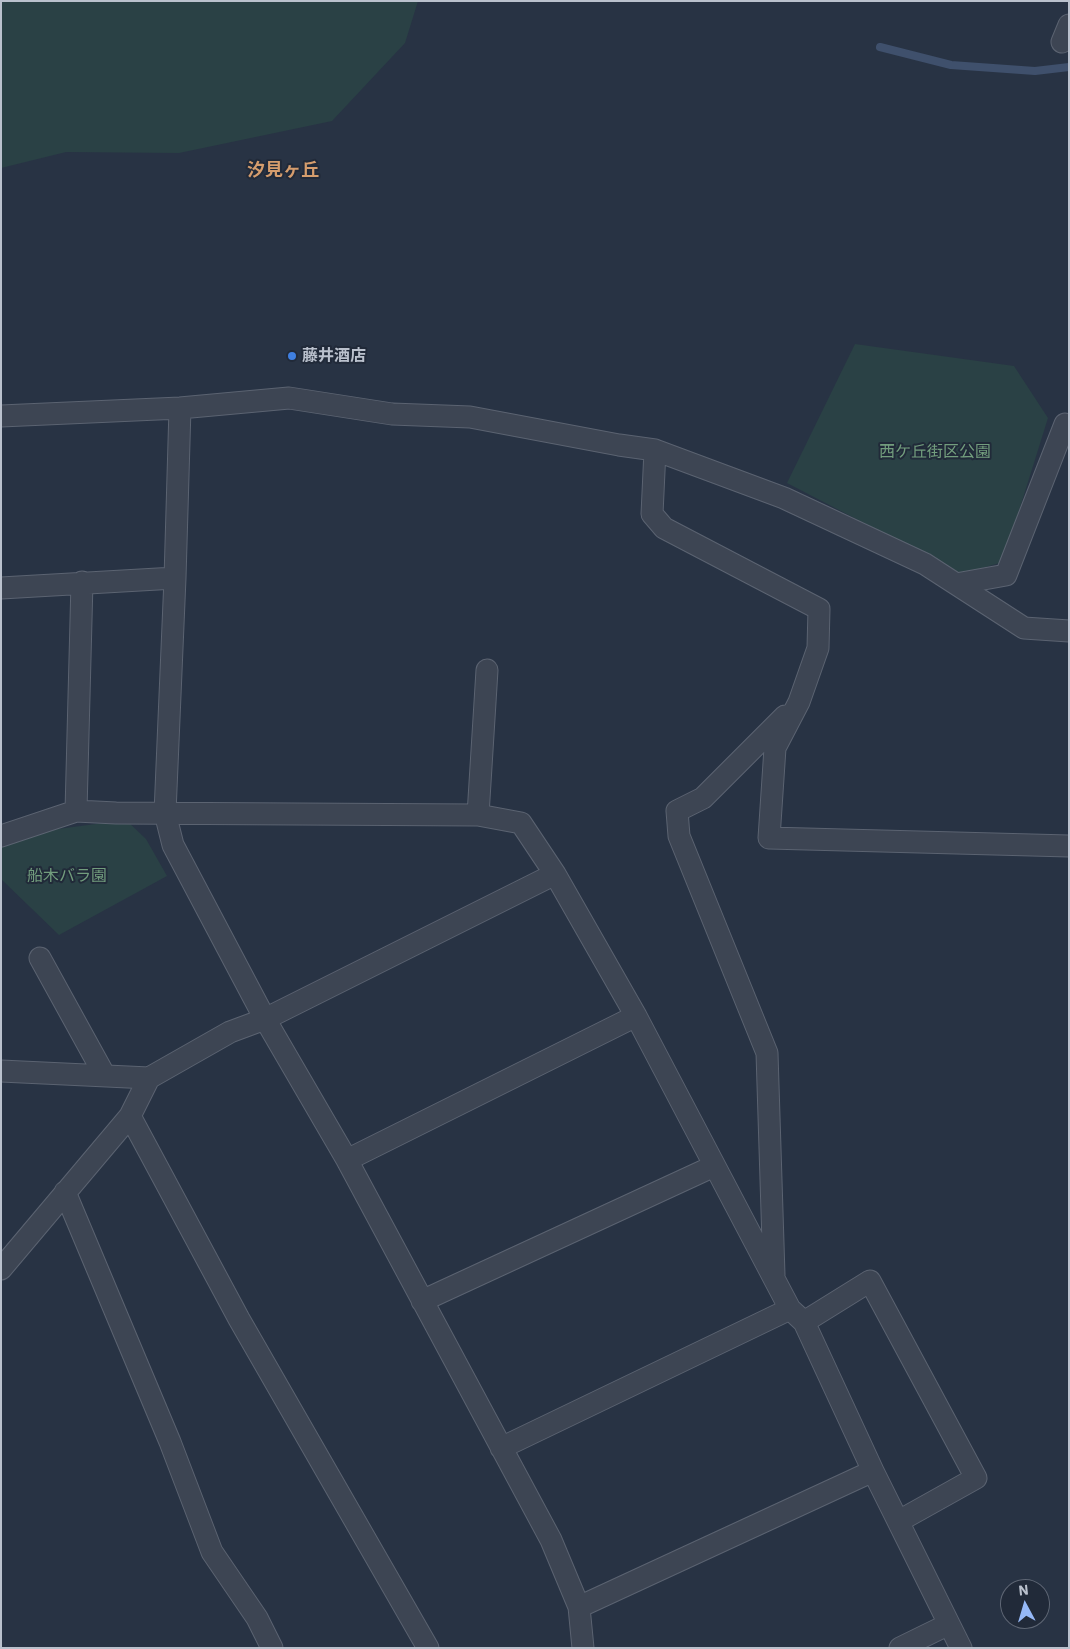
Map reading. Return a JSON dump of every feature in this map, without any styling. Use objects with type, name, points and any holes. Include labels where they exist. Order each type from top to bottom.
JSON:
[{"type":"street","points":[[1,416],[180,408],[289,398],[392,414],[470,417],[655,450],[784,498],[925,564],[1024,628],[1069,631]]},
{"type":"street","points":[[180,408],[165,813],[173,845],[265,1019],[347,1160],[551,1540],[579,1607],[583,1648]]},
{"type":"street","points":[[956,584],[1006,575],[1065,424]]},
{"type":"street","points":[[655,450],[652,514],[664,528],[820,610],[818,648],[799,702],[775,748],[769,838],[1069,846]]},
{"type":"street","points":[[1,588],[175,578]]},
{"type":"street","points":[[76,811],[82,582]]},
{"type":"street","points":[[478,815],[487,670]]},
{"type":"street","points":[[774,1280],[767,1053],[679,836],[677,811],[703,798],[799,702]]},
{"type":"street","points":[[1,836],[76,811],[116,813],[478,815],[521,824],[555,874],[636,1016],[774,1280],[797,1315],[961,1648]]},
{"type":"street","points":[[1,1071],[149,1078],[230,1032],[265,1019],[555,874]]},
{"type":"street","points":[[40,958],[105,1076]]},
{"type":"street","points":[[347,1160],[636,1016]]},
{"type":"street","points":[[1,1268],[130,1116],[149,1078]]},
{"type":"street","points":[[130,1116],[239,1319],[428,1648]]},
{"type":"street","points":[[422,1300],[714,1166]]},
{"type":"street","points":[[65,1192],[170,1442],[212,1552],[257,1618],[272,1648]]},
{"type":"street","points":[[501,1448],[870,1281],[976,1478],[899,1521]]},
{"type":"street","points":[[579,1607],[873,1471]]},
{"type":"street","points":[[900,1648],[949,1624]]},
{"type":"green space","points":[[1,1],[418,1],[405,43],[332,121],[179,153],[66,152],[1,168]]},
{"type":"green space","name":"西ケ丘街区公園","points":[[855,344],[1014,366],[1048,418],[1003,562],[962,574],[787,483]]},
{"type":"green space","name":"船木バラ園","points":[[126,820],[146,839],[167,876],[59,935],[1,879],[1,847],[35,832]]},
{"type":"waterway","points":[[880,47],[951,65],[1035,71],[1069,67]]},
{"type":"place","name":"藤井酒店","points":[[292,356]]},
{"type":"district","name":"汐見ヶ丘","points":[[283,171]]}]
